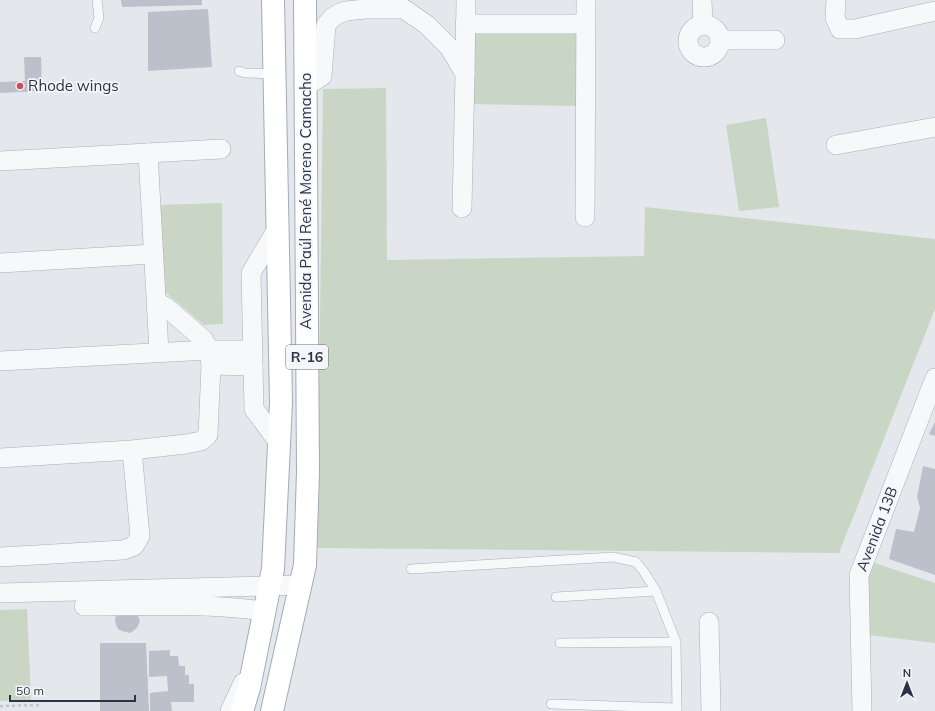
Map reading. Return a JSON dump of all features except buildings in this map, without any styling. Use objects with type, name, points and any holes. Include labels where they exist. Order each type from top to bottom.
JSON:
[{"type":"main road","name":"Avenida Paúl René Moreno Camacho","points":[[242,711],[249,688],[273,569],[281,403],[273,0]]},
{"type":"main road","name":"Avenida Paúl René Moreno Camacho","points":[[272,711],[305,565],[308,472],[305,0]]},
{"type":"street","points":[[462,208],[466,0]]},
{"type":"street","points":[[585,217],[586,0]]},
{"type":"street","points":[[702,0],[702,25]]},
{"type":"street","points":[[836,0],[835,18],[840,29],[855,29],[935,11]]},
{"type":"street","points":[[305,87],[323,76],[326,25],[328,22],[342,12],[365,4],[404,9],[427,25],[449,47],[465,74]]},
{"type":"street","points":[[465,24],[586,24]]},
{"type":"street","points":[[702,25],[708,25],[716,30],[720,40],[719,46],[713,54],[702,57],[696,56],[689,48],[688,37],[693,28],[702,25]]},
{"type":"street","points":[[720,40],[775,40]]},
{"type":"street","points":[[836,145],[935,127]]},
{"type":"street","points":[[0,161],[221,149]]},
{"type":"street","points":[[148,153],[160,352]]},
{"type":"street","points":[[277,229],[251,273],[254,409],[279,443]]},
{"type":"street","points":[[0,263],[154,254]]},
{"type":"street","points":[[0,458],[132,450],[201,441],[208,435],[210,357],[203,339],[166,307],[157,302]]},
{"type":"street","points":[[0,361],[160,352],[210,357],[253,358]]},
{"type":"street","name":"Avenida 13B","points":[[862,711],[859,575],[935,378]]},
{"type":"street","points":[[0,557],[124,550],[134,546],[140,536],[132,450]]},
{"type":"street","points":[[0,593],[300,585]]},
{"type":"street","points":[[84,606],[182,606],[243,608],[264,611]]},
{"type":"street","points":[[709,622],[711,711]]},
{"type":"street","points":[[230,711],[254,661]]},
{"type":"lane","points":[[95,28],[99,18],[97,0]]},
{"type":"lane","points":[[239,71],[245,73],[275,74]]},
{"type":"lane","points":[[411,569],[613,557],[636,562],[656,592],[676,642],[677,709],[551,704]]},
{"type":"lane","points":[[556,597],[656,592]]},
{"type":"lane","points":[[560,643],[676,642]]},
{"type":"path","points":[[0,706],[42,705]]},
{"type":"green space","points":[[469,29],[579,29],[580,106],[468,104]]},
{"type":"green space","points":[[386,88],[387,260],[644,256],[645,207],[935,239],[935,309],[839,553],[317,548],[323,89]]},
{"type":"green space","points":[[766,118],[779,207],[739,211],[726,125]]},
{"type":"green space","points":[[222,203],[223,324],[204,325],[164,291],[158,205]]},
{"type":"green space","points":[[871,562],[935,583],[935,643],[868,635],[866,576]]},
{"type":"green space","points":[[27,609],[31,700],[0,701],[0,610]]},
{"type":"place","name":"Rhode wings","points":[[20,86]]}]
